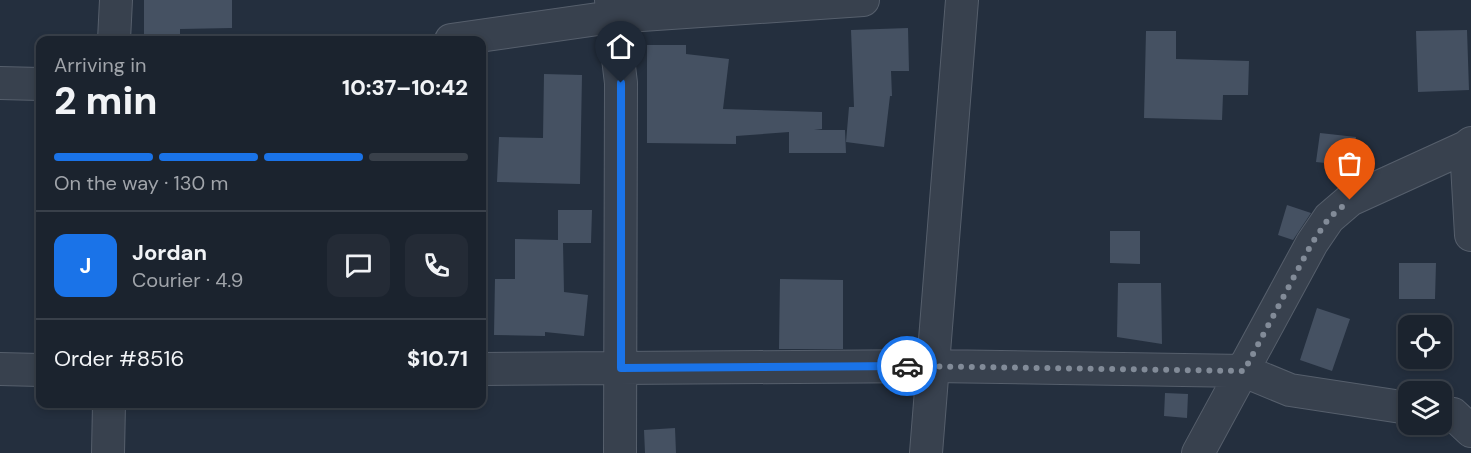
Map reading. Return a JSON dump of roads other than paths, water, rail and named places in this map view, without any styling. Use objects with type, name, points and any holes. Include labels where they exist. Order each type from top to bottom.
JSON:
[{"type":"street","points":[[114,36],[116,0]]},
{"type":"street","points":[[471,36],[611,8],[863,0]]},
{"type":"street","points":[[926,453],[962,0]]},
{"type":"street","points":[[611,8],[621,83],[620,453]]},
{"type":"street","points":[[0,83],[36,84]]},
{"type":"street","points":[[1198,453],[1312,243],[1329,218],[1350,200],[1468,145],[1471,235]]},
{"type":"street","points":[[486,369],[933,366],[1244,371],[1290,390],[1398,406]]},
{"type":"street","points":[[0,369],[36,370]]},
{"type":"street","points":[[108,453],[109,408]]},
{"type":"street","points":[[1452,414],[1471,431]]}]
